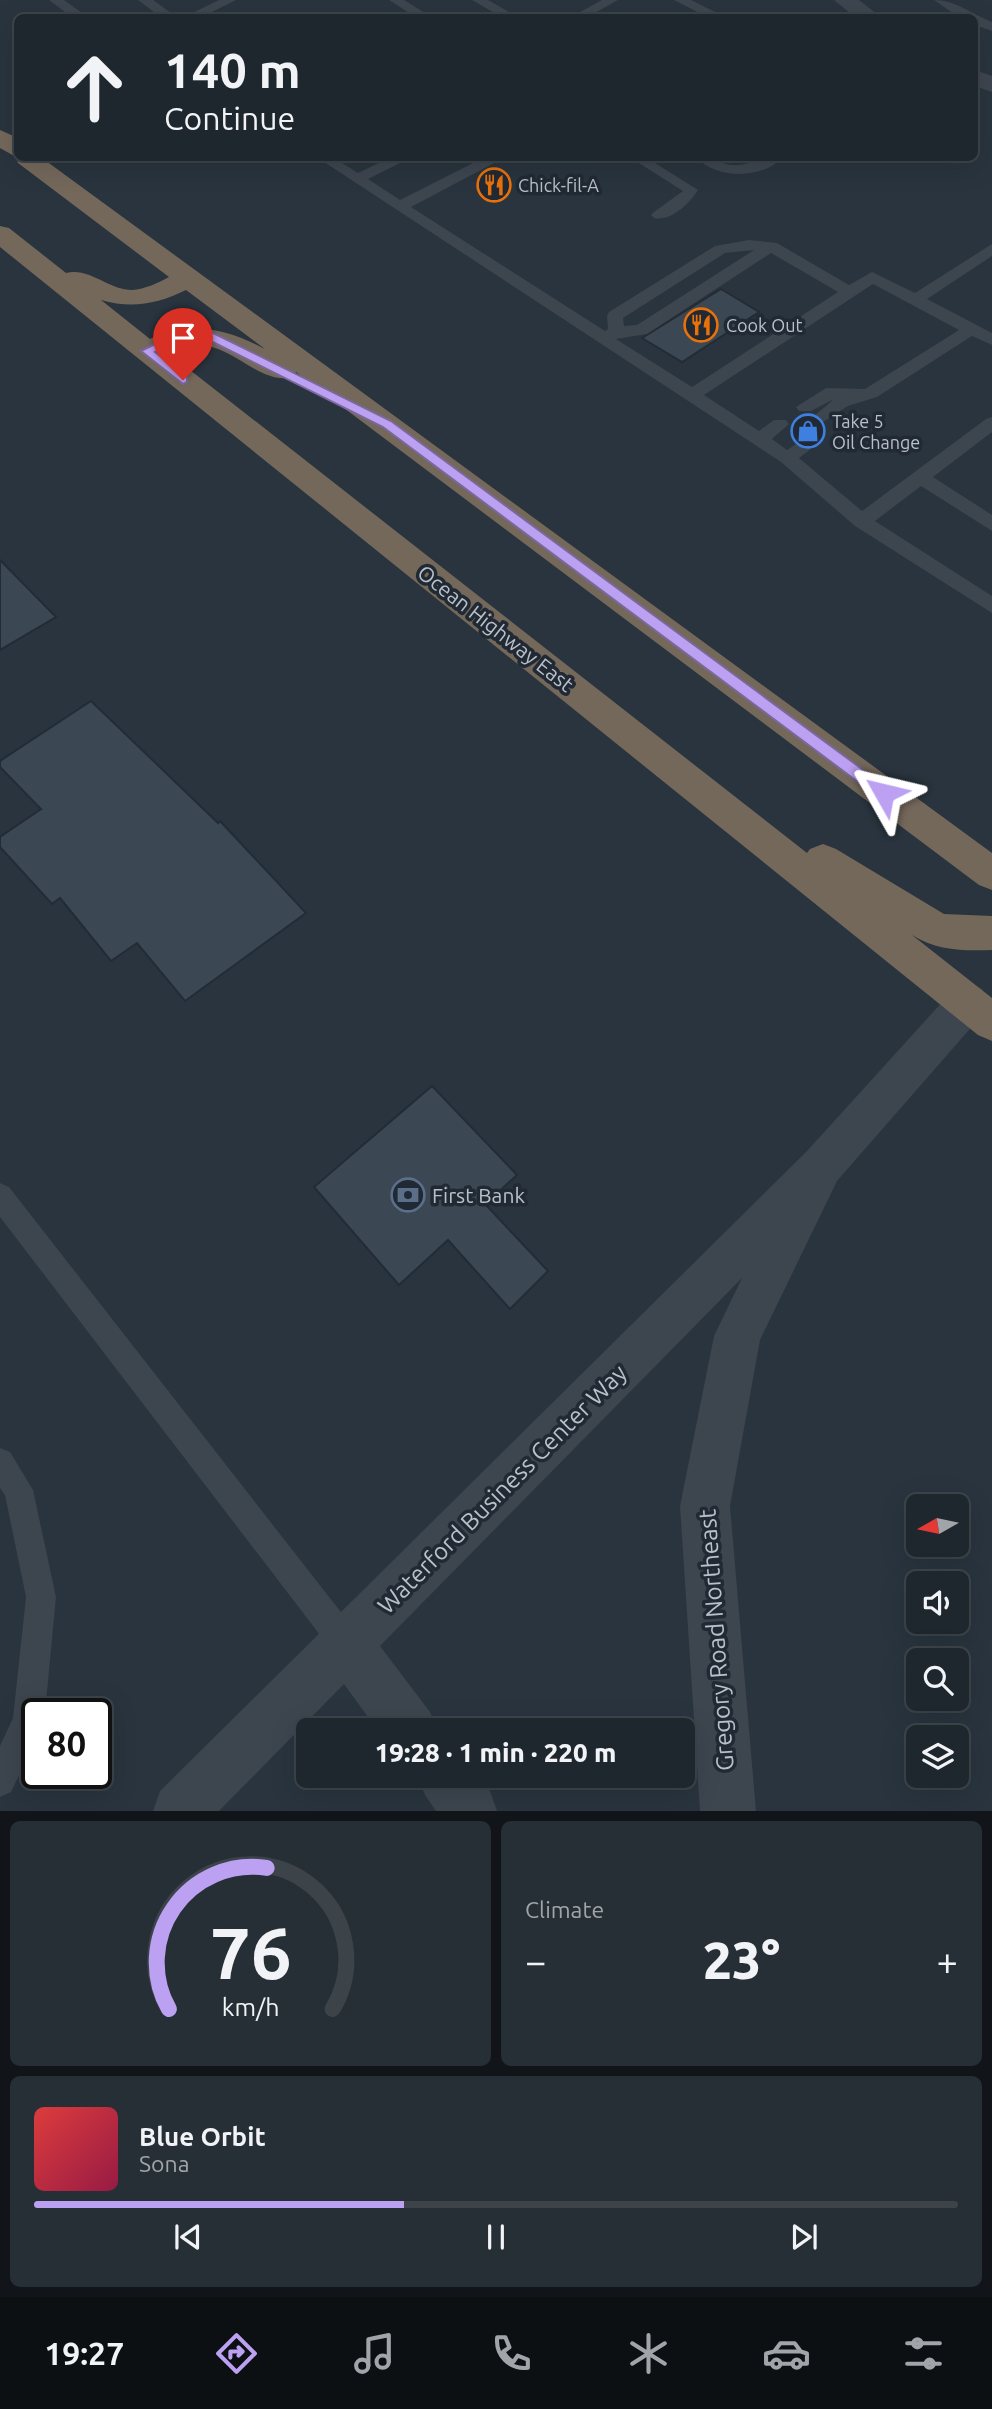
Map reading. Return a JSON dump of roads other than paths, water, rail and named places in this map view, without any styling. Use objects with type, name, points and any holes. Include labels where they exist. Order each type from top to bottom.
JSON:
[{"type":"highway","points":[[31,161],[985,864]]},
{"type":"highway","points":[[9,242],[108,296],[125,299],[161,292],[188,278]]},
{"type":"highway","name":"Ocean Highway East","points":[[9,242],[645,746],[984,1008]]},
{"type":"highway","points":[[147,351],[177,338],[209,335],[387,424]]},
{"type":"highway","points":[[645,746],[913,918],[937,930],[964,934],[992,933]]},
{"type":"street","points":[[845,0],[865,14]]},
{"type":"street","name":"Gregory Road Northeast","points":[[728,1811],[705,1506],[737,1336],[822,1166],[984,1008]]},
{"type":"street","name":"Waterford Business Center Way","points":[[180,1811],[822,1166]]},
{"type":"street","points":[[347,1645],[401,1718]]},
{"type":"street","points":[[453,1788],[470,1811]]},
{"type":"lane","points":[[55,0],[77,14]]},
{"type":"lane","points":[[144,0],[166,14]]},
{"type":"lane","points":[[197,14],[230,0]]},
{"type":"lane","points":[[395,0],[420,14]]},
{"type":"lane","points":[[478,0],[505,14]]},
{"type":"lane","points":[[583,14],[612,0]]},
{"type":"lane","points":[[940,0],[964,14]]},
{"type":"lane","points":[[690,4],[712,14]]},
{"type":"lane","points":[[330,161],[611,335],[691,395],[773,449],[862,521],[922,552],[961,578],[992,606]]},
{"type":"lane","points":[[358,179],[393,161]]},
{"type":"lane","points":[[400,206],[487,161]]},
{"type":"lane","points":[[643,161],[691,190],[685,199],[659,215]]},
{"type":"lane","points":[[709,161],[722,169],[745,170],[769,161]]},
{"type":"lane","points":[[736,161],[745,170]]},
{"type":"lane","points":[[611,335],[641,330],[771,246]]},
{"type":"lane","points":[[611,335],[615,316],[721,249],[771,246],[849,292]]},
{"type":"lane","points":[[917,299],[992,249]]},
{"type":"lane","points":[[691,395],[872,277],[992,340]]},
{"type":"lane","points":[[829,421],[856,411],[871,393],[972,330]]},
{"type":"lane","points":[[805,407],[826,394],[871,393]]},
{"type":"lane","points":[[862,521],[992,423]]},
{"type":"lane","points":[[773,449],[796,433],[773,449]]},
{"type":"lane","points":[[920,477],[992,524]]},
{"type":"lane","points":[[956,525],[972,511]]},
{"type":"lane","points":[[0,1196],[347,1645]]},
{"type":"lane","points":[[0,1462],[18,1490],[41,1597],[29,1720],[0,1781]]},
{"type":"place","name":"Chick-fil-A","points":[[494,185]]},
{"type":"place","name":"Cook Out","points":[[701,325]]},
{"type":"place","name":"Take 5 Oil Change","points":[[808,431]]},
{"type":"place","name":"First Bank","points":[[408,1195]]}]
